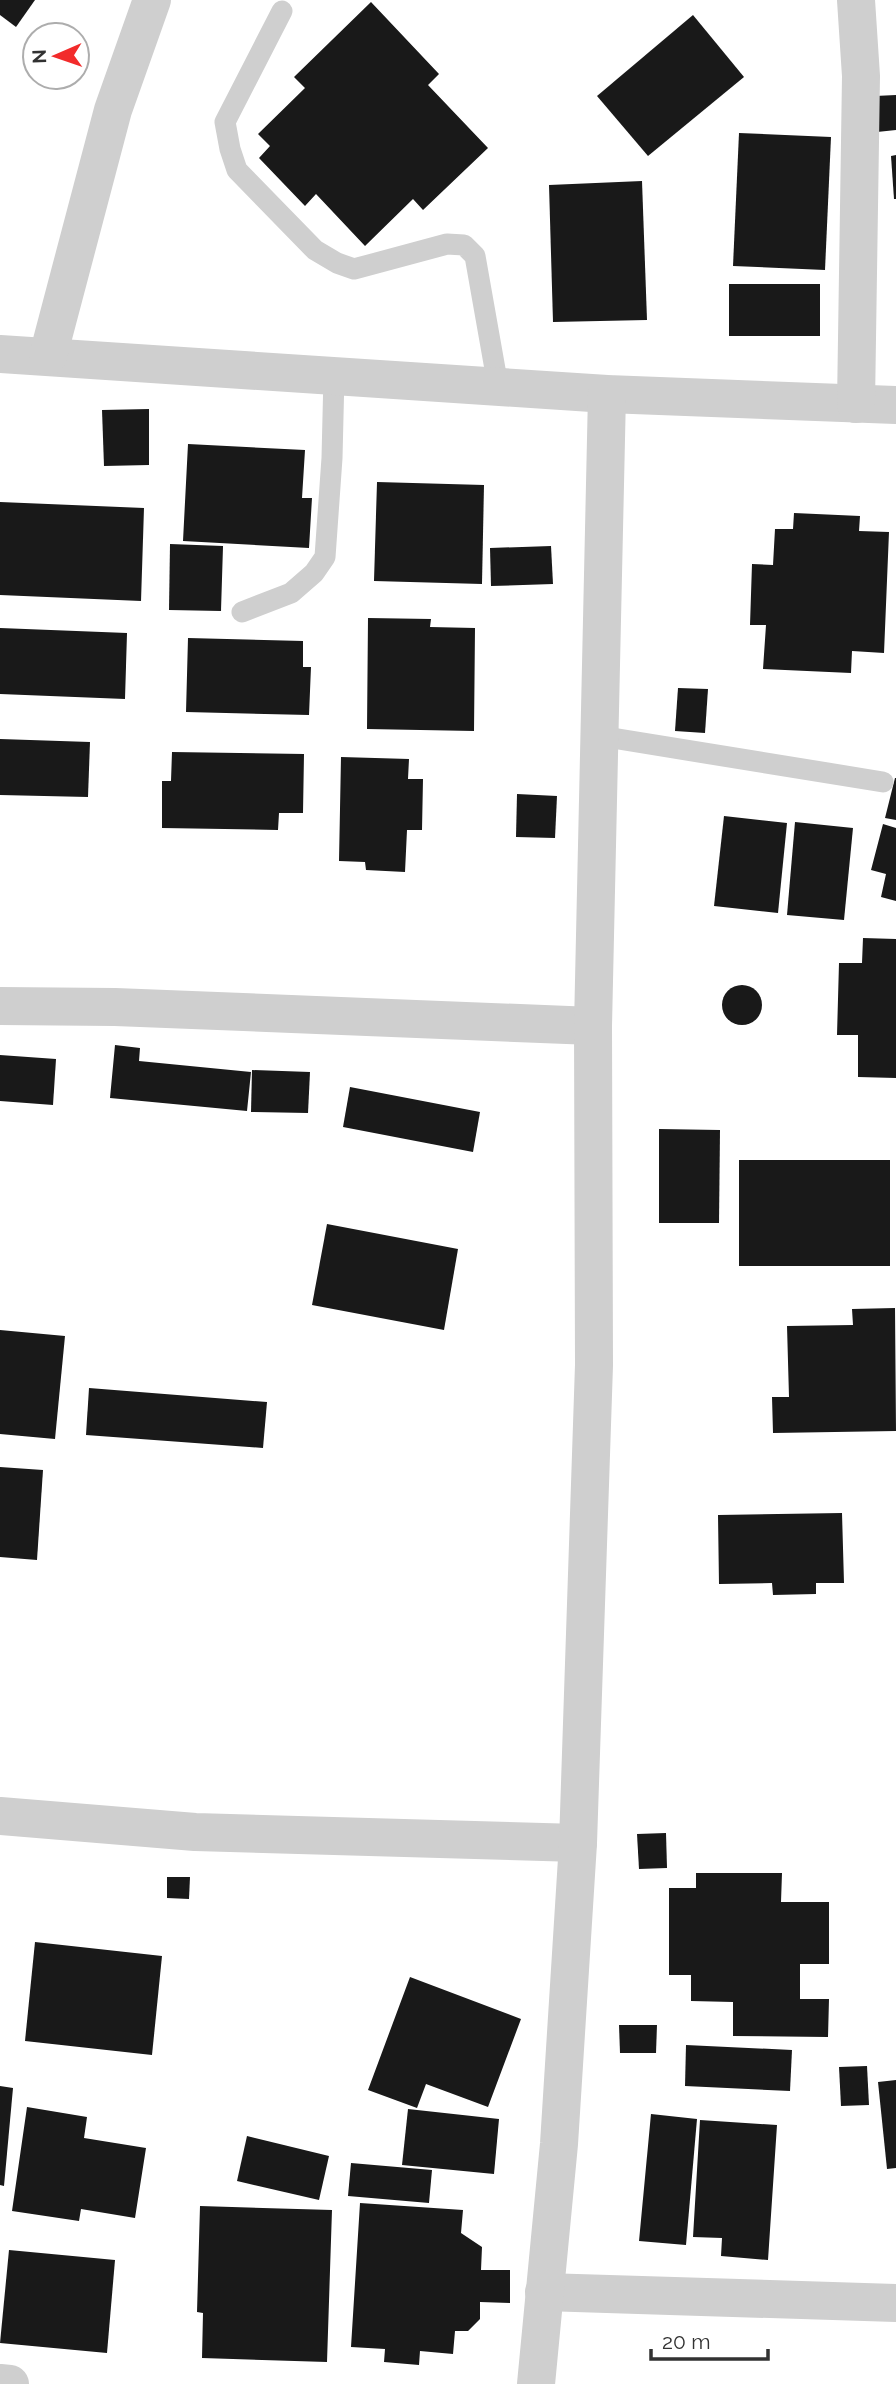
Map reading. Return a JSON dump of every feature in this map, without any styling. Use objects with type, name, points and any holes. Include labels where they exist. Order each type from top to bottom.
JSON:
[{"type":"street","points":[[48,356],[113,110],[152,0]]},
{"type":"street","points":[[856,0],[860,76],[856,404]]},
{"type":"street","points":[[0,354],[607,394],[896,405]]},
{"type":"street","points":[[536,2384],[559,2144],[578,1843],[594,1365],[593,1026],[607,394]]},
{"type":"street","points":[[0,1006],[115,1007],[593,1026]]},
{"type":"street","points":[[0,1816],[195,1832],[578,1843]]},
{"type":"street","points":[[544,2292],[896,2303]]},
{"type":"street","points":[[0,2383],[10,2384]]},
{"type":"lane","points":[[282,11],[225,122],[237,170],[315,250],[337,263],[354,268],[447,244],[464,245],[475,257],[498,386]]},
{"type":"lane","points":[[242,612],[291,593],[314,573],[325,557],[332,458],[334,375]]},
{"type":"lane","points":[[600,736],[883,782]]},
{"type":"building","points":[[0,0],[35,0],[16,27],[0,15]]},
{"type":"building","points":[[371,2],[439,74],[428,85],[488,148],[423,210],[413,199],[365,246],[316,194],[305,206],[259,158],[270,146],[258,134],[305,88],[294,77]]},
{"type":"building","points":[[693,15],[744,77],[648,156],[597,96]]},
{"type":"building","points":[[896,95],[896,130],[877,132],[875,96]]},
{"type":"building","points":[[739,133],[831,137],[825,270],[733,266]]},
{"type":"building","points":[[896,155],[896,199],[894,199],[891,156]]},
{"type":"building","points":[[642,181],[647,320],[553,322],[549,185]]},
{"type":"building","points":[[729,284],[820,284],[820,336],[729,336]]},
{"type":"building","points":[[149,409],[149,465],[104,466],[102,410]]},
{"type":"building","points":[[188,444],[305,450],[302,498],[312,498],[309,548],[183,541]]},
{"type":"building","points":[[377,482],[484,485],[482,584],[374,581]]},
{"type":"building","points":[[0,502],[144,508],[141,601],[0,595]]},
{"type":"building","points":[[794,513],[860,516],[859,531],[889,532],[884,653],[852,651],[851,673],[763,669],[766,625],[750,625],[752,564],[773,565],[775,529],[793,529]]},
{"type":"building","points":[[170,544],[223,546],[221,611],[169,610]]},
{"type":"building","points":[[551,546],[553,584],[491,586],[490,548]]},
{"type":"building","points":[[368,618],[431,619],[430,627],[475,628],[474,731],[367,729]]},
{"type":"building","points":[[0,628],[127,633],[125,699],[0,694]]},
{"type":"building","points":[[188,638],[303,641],[303,667],[311,667],[309,715],[186,712]]},
{"type":"building","points":[[678,688],[708,689],[705,733],[675,731]]},
{"type":"building","points":[[0,739],[90,742],[88,797],[0,795]]},
{"type":"building","points":[[172,752],[304,754],[303,813],[279,813],[278,830],[162,828],[162,781],[171,781]]},
{"type":"building","points":[[341,757],[409,759],[408,779],[423,779],[422,830],[407,830],[405,872],[366,870],[365,862],[339,861]]},
{"type":"building","points":[[896,778],[896,820],[885,818]]},
{"type":"building","points":[[517,794],[557,796],[555,838],[516,837]]},
{"type":"building","points":[[724,816],[787,823],[778,913],[714,906]]},
{"type":"building","points":[[795,822],[853,828],[844,920],[787,915]]},
{"type":"building","points":[[883,824],[896,828],[896,901],[881,897],[886,874],[871,870]]},
{"type":"building","points":[[863,938],[896,939],[896,1078],[858,1077],[858,1035],[837,1035],[839,963],[862,963]]},
{"type":"building","points":[[742,985],[750,986],[756,991],[761,997],[761,1013],[756,1019],[750,1024],[742,1025],[734,1024],[728,1019],[723,1013],[722,1005],[723,997],[728,991],[734,986]]},
{"type":"building","points":[[115,1045],[140,1048],[139,1061],[251,1072],[247,1111],[110,1098]]},
{"type":"building","points":[[0,1055],[56,1059],[53,1105],[0,1101]]},
{"type":"building","points":[[252,1070],[310,1072],[308,1113],[251,1112]]},
{"type":"building","points":[[350,1087],[480,1112],[473,1152],[343,1127]]},
{"type":"building","points":[[659,1129],[720,1130],[719,1223],[659,1223]]},
{"type":"building","points":[[739,1160],[890,1160],[890,1266],[739,1266]]},
{"type":"building","points":[[327,1224],[458,1249],[444,1330],[312,1305]]},
{"type":"building","points":[[895,1308],[896,1431],[773,1433],[772,1397],[789,1397],[787,1326],[853,1325],[852,1309]]},
{"type":"building","points":[[0,1330],[65,1336],[55,1439],[0,1434]]},
{"type":"building","points":[[89,1388],[267,1402],[263,1448],[86,1435]]},
{"type":"building","points":[[0,1467],[43,1470],[37,1560],[0,1557]]},
{"type":"building","points":[[842,1513],[844,1583],[816,1583],[816,1594],[773,1595],[772,1583],[719,1584],[718,1515]]},
{"type":"building","points":[[666,1833],[667,1868],[639,1869],[637,1834]]},
{"type":"building","points":[[696,1873],[782,1873],[781,1902],[829,1902],[829,1964],[800,1964],[800,1999],[829,1999],[828,2037],[733,2036],[733,2002],[691,2001],[691,1975],[669,1975],[669,1888],[696,1888]]},
{"type":"building","points":[[167,1877],[190,1877],[189,1899],[167,1898]]},
{"type":"building","points":[[35,1942],[162,1956],[152,2055],[25,2041]]},
{"type":"building","points":[[410,1977],[521,2019],[488,2107],[426,2084],[417,2108],[368,2090]]},
{"type":"building","points":[[619,2025],[657,2025],[656,2053],[620,2053]]},
{"type":"building","points":[[686,2045],[792,2050],[790,2091],[685,2086]]},
{"type":"building","points":[[867,2066],[869,2105],[841,2106],[839,2067]]},
{"type":"building","points":[[896,2080],[896,2168],[887,2169],[878,2082]]},
{"type":"building","points":[[0,2086],[13,2088],[4,2186],[0,2185]]},
{"type":"building","points":[[27,2107],[87,2117],[84,2138],[146,2148],[135,2218],[81,2209],[79,2221],[12,2211]]},
{"type":"building","points":[[408,2109],[499,2119],[494,2174],[402,2165]]},
{"type":"building","points":[[651,2114],[697,2119],[686,2245],[639,2241]]},
{"type":"building","points":[[700,2120],[777,2125],[768,2260],[721,2256],[722,2238],[693,2237]]},
{"type":"building","points":[[247,2136],[329,2156],[319,2200],[237,2181]]},
{"type":"building","points":[[351,2163],[432,2170],[429,2203],[348,2196]]},
{"type":"building","points":[[360,2203],[463,2210],[461,2233],[482,2247],[481,2270],[510,2270],[510,2303],[480,2302],[480,2319],[468,2331],[455,2331],[453,2354],[420,2351],[419,2365],[384,2362],[385,2349],[351,2347]]},
{"type":"building","points":[[200,2206],[332,2210],[327,2362],[202,2358],[203,2313],[197,2312]]},
{"type":"building","points":[[9,2250],[115,2260],[107,2353],[0,2343]]}]
